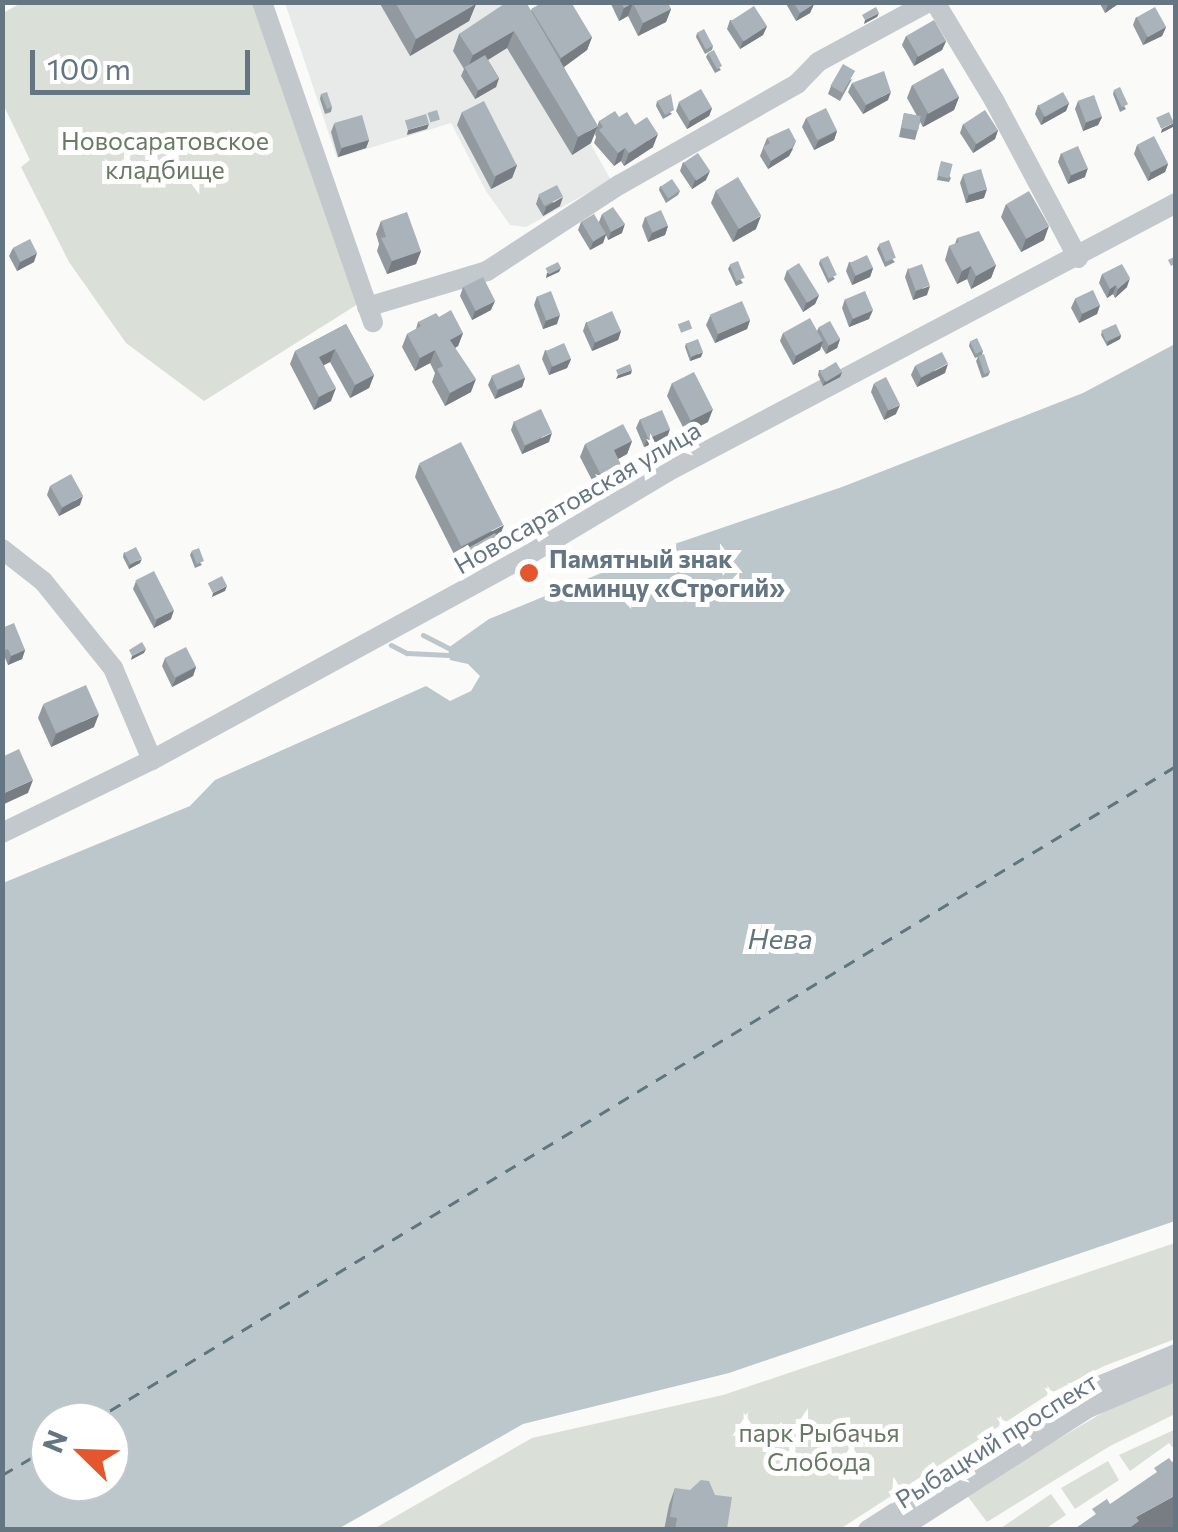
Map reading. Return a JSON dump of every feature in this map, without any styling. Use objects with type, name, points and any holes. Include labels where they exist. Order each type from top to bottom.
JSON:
[{"type":"street","points":[[262,2],[370,314],[487,270],[619,185],[797,84],[818,62],[932,2],[994,100],[1078,258]]},
{"type":"street","name":"Новосаратовская улица","points":[[2,832],[152,760],[530,554],[667,472],[1176,203]]},
{"type":"street","points":[[2,549],[43,581],[113,668],[152,760]]},
{"type":"street","name":"Рыбацкий проспект","points":[[868,1530],[1080,1394],[1176,1354]]},
{"type":"street","name":"Рыбацкий проспект","points":[[898,1530],[1088,1408],[1176,1371]]},
{"type":"shaded area","points":[[285,3],[527,3],[515,11],[611,180],[526,227],[510,225],[486,191],[451,123],[337,158]]},
{"type":"green space","name":"Новосаратовское кладбище","points":[[21,3],[254,3],[358,304],[204,401],[126,343],[69,262],[21,167],[30,160],[3,104],[3,13]]},
{"type":"green space","name":"парк Рыбачья Слобода","points":[[1175,1243],[1175,1339],[1104,1366],[1049,1394],[840,1529],[372,1530],[532,1438],[723,1395]]},
{"type":"green space","points":[[1175,1381],[1175,1414],[1110,1446],[987,1522],[966,1494],[1124,1400]]},
{"type":"green space","points":[[1176,1429],[1175,1450],[1169,1443],[1130,1471],[1119,1455]]},
{"type":"green space","points":[[1108,1461],[1119,1480],[1075,1509],[1061,1488]]},
{"type":"green space","points":[[1051,1494],[1066,1515],[1045,1529],[998,1530]]},
{"type":"water","name":"Нева","points":[[1175,344],[1175,1221],[729,1373],[523,1424],[338,1529],[3,1529],[3,883],[190,806],[215,780],[426,686],[450,701],[471,691],[480,676],[468,664],[450,660],[448,648],[489,619],[660,549],[842,487],[1083,393]]},
{"type":"building","points":[[395,2],[475,2],[476,4],[416,39]]},
{"type":"building","points":[[507,2],[526,2],[598,126],[578,137],[514,31],[473,55],[459,34]]},
{"type":"building","points":[[543,2],[571,2],[592,37],[561,58],[531,9]]},
{"type":"building","points":[[621,2],[667,2],[671,9],[643,23],[633,3],[624,8]]},
{"type":"building","points":[[793,2],[813,2],[814,4],[800,13]]},
{"type":"building","points":[[754,6],[767,26],[744,41],[731,21]]},
{"type":"building","points":[[876,7],[879,13],[865,20],[862,15]]},
{"type":"building","points":[[1155,7],[1166,27],[1148,37],[1137,17]]},
{"type":"building","points":[[934,20],[946,41],[918,57],[906,36]]},
{"type":"building","points":[[704,29],[713,46],[706,50],[697,33]]},
{"type":"building","points":[[714,50],[722,66],[717,69],[708,53]]},
{"type":"building","points":[[485,55],[499,78],[478,91],[464,67]]},
{"type":"building","points":[[843,64],[855,71],[843,93],[830,86]]},
{"type":"building","points":[[943,68],[959,97],[928,114],[912,85]]},
{"type":"building","points":[[884,71],[891,92],[866,105],[852,83]]},
{"type":"building","points":[[1120,87],[1128,104],[1122,107],[1114,90]]},
{"type":"building","points":[[701,89],[712,108],[689,121],[678,102]]},
{"type":"building","points":[[327,92],[332,107],[327,109],[321,94]]},
{"type":"building","points":[[1063,92],[1069,103],[1045,117],[1039,106]]},
{"type":"building","points":[[671,94],[674,110],[665,115],[657,101]]},
{"type":"building","points":[[1094,95],[1102,117],[1086,122],[1078,101]]},
{"type":"building","points":[[484,101],[517,165],[494,177],[462,112]]},
{"type":"building","points":[[826,108],[837,130],[817,140],[806,118]]},
{"type":"building","points":[[437,110],[440,120],[430,122],[427,113]]},
{"type":"building","points":[[985,110],[998,130],[976,144],[963,124]]},
{"type":"building","points":[[615,111],[619,117],[627,112],[635,125],[647,117],[658,134],[629,153],[625,148],[618,153],[599,130],[603,127],[599,121]]},
{"type":"building","points":[[1169,112],[1174,123],[1161,129],[1156,118]]},
{"type":"building","points":[[904,113],[921,116],[918,131],[901,128]]},
{"type":"building","points":[[426,114],[429,124],[408,130],[405,120]]},
{"type":"building","points":[[362,115],[369,140],[341,148],[334,123]]},
{"type":"building","points":[[789,128],[796,141],[771,161],[763,147],[770,143],[767,138]]},
{"type":"building","points":[[1154,136],[1168,164],[1151,172],[1137,145]]},
{"type":"building","points":[[1078,146],[1088,168],[1071,175],[1062,153]]},
{"type":"building","points":[[698,153],[710,171],[696,181],[684,163]]},
{"type":"building","points":[[941,161],[953,164],[949,178],[937,176]]},
{"type":"building","points":[[981,169],[987,189],[969,195],[963,175]]},
{"type":"building","points":[[738,177],[761,216],[739,229],[716,190]]},
{"type":"building","points":[[672,179],[680,191],[668,198],[660,187]]},
{"type":"building","points":[[557,185],[563,197],[544,206],[538,195]]},
{"type":"building","points":[[1029,191],[1049,226],[1026,239],[1006,204]]},
{"type":"building","points":[[613,207],[625,224],[611,232],[602,214]]},
{"type":"building","points":[[661,210],[668,226],[652,232],[645,217]]},
{"type":"building","points":[[407,212],[421,251],[392,261],[381,238],[386,237],[381,221]]},
{"type":"building","points":[[594,214],[606,234],[593,241],[581,222]]},
{"type":"building","points":[[979,231],[996,265],[976,276],[971,266],[962,271],[949,246],[959,242],[957,238]]},
{"type":"building","points":[[30,239],[37,253],[20,262],[13,248]]},
{"type":"building","points":[[889,240],[896,258],[886,262],[879,244]]},
{"type":"building","points":[[867,255],[873,268],[856,276],[850,263]]},
{"type":"building","points":[[828,256],[837,275],[829,279],[820,260]]},
{"type":"building","points":[[738,261],[745,278],[736,281],[730,264]]},
{"type":"building","points":[[558,262],[561,268],[549,275],[546,268]]},
{"type":"building","points":[[799,263],[819,295],[807,303],[787,270]]},
{"type":"building","points":[[922,264],[930,286],[916,291],[908,269]]},
{"type":"building","points":[[1122,264],[1130,278],[1118,289],[1116,285],[1110,289],[1102,274]]},
{"type":"building","points":[[483,277],[495,301],[476,311],[463,287]]},
{"type":"building","points":[[1093,290],[1100,305],[1082,314],[1075,298]]},
{"type":"building","points":[[551,291],[560,315],[546,321],[537,296]]},
{"type":"building","points":[[865,291],[873,310],[853,319],[845,300]]},
{"type":"building","points":[[742,301],[750,320],[718,334],[710,315]]},
{"type":"building","points":[[451,310],[463,333],[450,340],[476,379],[450,393],[437,369],[443,366],[435,350],[420,358],[407,334],[421,326],[418,322]]},
{"type":"building","points":[[612,311],[621,331],[595,342],[586,322]]},
{"type":"building","points":[[810,318],[823,341],[795,356],[783,333]]},
{"type":"building","points":[[689,320],[692,328],[681,333],[678,324]]},
{"type":"building","points":[[830,321],[840,339],[829,346],[819,327]]},
{"type":"building","points":[[346,324],[374,375],[355,385],[335,349],[319,357],[336,388],[319,397],[295,351]]},
{"type":"building","points":[[1116,324],[1121,335],[1106,341],[1101,331]]},
{"type":"building","points":[[977,338],[983,351],[976,354],[970,341]]},
{"type":"building","points":[[698,339],[703,352],[691,357],[686,344]]},
{"type":"building","points":[[564,343],[571,359],[553,367],[546,351]]},
{"type":"building","points":[[942,352],[948,364],[921,377],[915,366]]},
{"type":"building","points":[[984,354],[990,372],[984,374],[978,356]]},
{"type":"building","points":[[836,362],[842,372],[826,382],[820,372]]},
{"type":"building","points":[[519,364],[525,378],[497,390],[491,376]]},
{"type":"building","points":[[630,364],[632,370],[618,375],[616,370]]},
{"type":"building","points":[[694,372],[713,409],[691,421],[672,383]]},
{"type":"building","points":[[886,377],[900,405],[888,411],[874,383]]},
{"type":"building","points":[[541,409],[552,433],[525,445],[514,422]]},
{"type":"building","points":[[662,410],[670,429],[648,439],[640,419]]},
{"type":"building","points":[[623,424],[632,441],[614,450],[621,465],[601,475],[585,444]]},
{"type":"building","points":[[461,442],[503,525],[461,546],[419,463]]},
{"type":"building","points":[[71,474],[83,496],[62,508],[50,486]]},
{"type":"building","points":[[495,533],[500,542],[469,559],[464,550]]},
{"type":"building","points":[[136,547],[142,559],[130,564],[124,553]]},
{"type":"building","points":[[199,548],[204,561],[197,564],[192,551]]},
{"type":"building","points":[[154,571],[174,610],[155,620],[135,581]]},
{"type":"building","points":[[222,576],[227,586],[213,593],[208,583]]},
{"type":"building","points":[[14,623],[25,650],[11,656],[8,649],[2,651],[2,628]]},
{"type":"building","points":[[142,642],[146,649],[132,656],[129,650]]},
{"type":"building","points":[[186,647],[196,667],[175,677],[165,658]]},
{"type":"building","points":[[86,685],[99,714],[56,733],[43,704]]},
{"type":"building","points":[[19,749],[33,780],[2,794],[2,757]]},
{"type":"building","points":[[1169,1458],[1172,1462],[1176,1459],[1176,1495],[1136,1517],[1139,1521],[1127,1530],[1073,1530],[1096,1514],[1092,1509],[1107,1499],[1110,1504],[1157,1472],[1154,1468]]},
{"type":"building","points":[[701,1480],[709,1481],[715,1495],[732,1497],[727,1529],[675,1530],[677,1518],[670,1517],[675,1488],[690,1490]]},
{"type":"waterway","points":[[423,635],[448,648]]},
{"type":"waterway","points":[[391,645],[407,653],[449,655]]},
{"type":"ferry route","points":[[124,1402],[1176,766]]},
{"type":"ferry route","points":[[2,1475],[30,1459]]},
{"type":"place","name":"Памятный знак эсминцу «Строгий»","points":[[529,573]]}]
